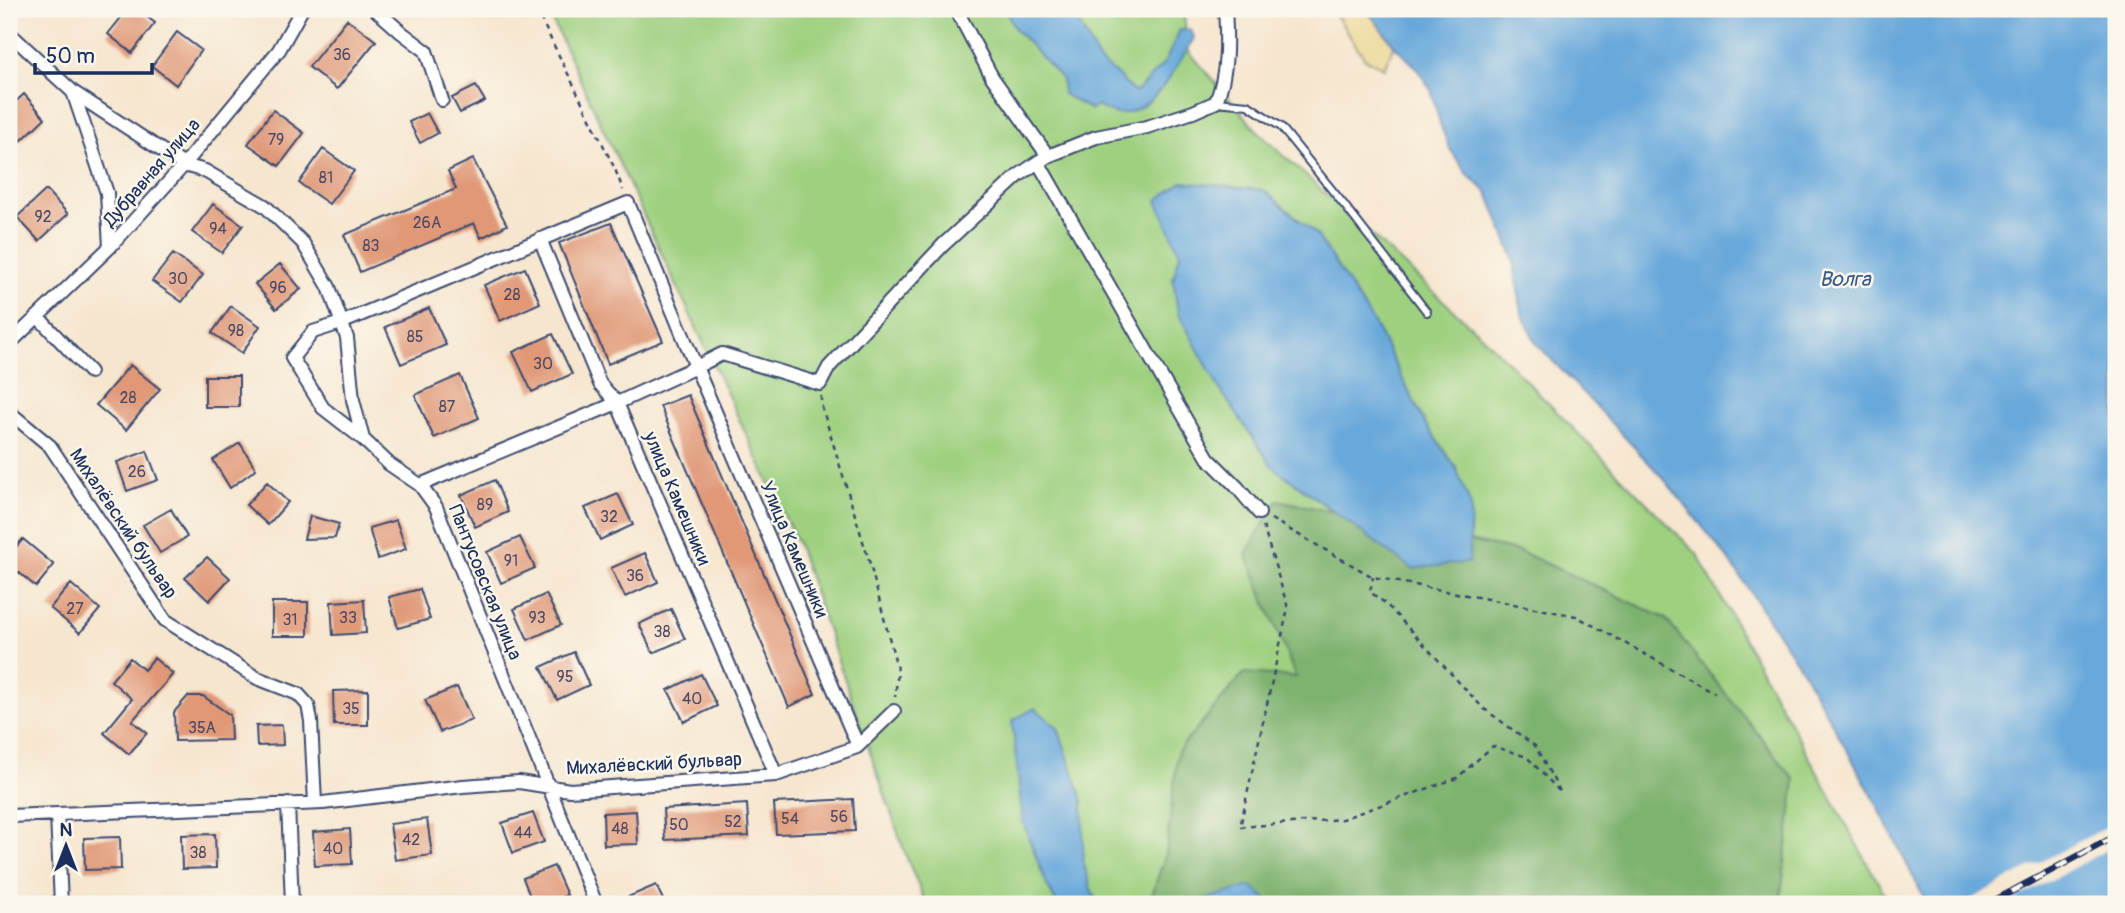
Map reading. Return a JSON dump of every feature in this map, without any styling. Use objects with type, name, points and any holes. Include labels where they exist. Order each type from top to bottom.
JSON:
[{"type":"street","name":"Дубравная улица","points":[[9,344],[110,247],[184,165],[279,50],[302,9]]},
{"type":"street","points":[[375,9],[426,51],[442,100]]},
{"type":"street","points":[[956,9],[992,77],[1043,159],[1208,458],[1259,513]]},
{"type":"street","points":[[419,485],[617,403],[722,354],[820,384],[829,367],[943,245],[1018,176],[1043,159],[1096,137],[1147,127],[1216,102],[1223,84],[1225,66],[1225,9]]},
{"type":"street","points":[[9,33],[73,92],[184,165],[205,171],[265,206],[303,243],[329,287],[347,338],[353,400],[363,439]]},
{"type":"street","points":[[73,92],[107,193],[110,247]]},
{"type":"street","points":[[341,323],[628,203]]},
{"type":"street","name":"Улица Камешники","points":[[628,203],[858,746]]},
{"type":"street","name":"улица Камешники","points":[[540,239],[600,384],[617,403],[776,775]]},
{"type":"street","points":[[38,317],[90,372]]},
{"type":"street","name":"Пантусовская улица","points":[[341,323],[313,332],[292,358],[324,408],[389,464],[419,485],[436,507],[596,904]]},
{"type":"street","name":"Михалёвский бульвар","points":[[9,412],[50,446],[166,620],[257,678],[298,694],[308,705],[315,803]]},
{"type":"street","name":"Михалёвский бульвар","points":[[9,816],[315,803],[519,782],[570,790],[776,775],[858,746],[894,711]]},
{"type":"street","points":[[288,804],[292,904]]},
{"type":"street","points":[[57,815],[61,904]]},
{"type":"lane","points":[[1216,102],[1248,105],[1281,127],[1427,312]]},
{"type":"path","points":[[536,9],[615,169],[628,203]]},
{"type":"path","points":[[820,384],[821,404],[870,564],[898,671],[894,711]]},
{"type":"path","points":[[1259,513],[1373,577],[1576,616],[1715,693]]},
{"type":"path","points":[[1259,513],[1287,608],[1240,827],[1342,819],[1457,778],[1493,746],[1527,757],[1560,793],[1535,746],[1483,708],[1386,604],[1370,592],[1373,577]]},
{"type":"green space","points":[[547,9],[1183,9],[1189,52],[1260,134],[1484,338],[1697,554],[1886,897],[1871,904],[926,904],[906,856],[798,545]]},
{"type":"green space","points":[[1278,500],[1521,552],[1665,618],[1795,780],[1780,904],[1149,904],[1166,853],[1178,751],[1244,673],[1296,677],[1246,554]]},
{"type":"sand","points":[[1332,9],[1366,9],[1394,45],[1384,68],[1365,59]]},
{"type":"water","points":[[1005,9],[1071,9],[1100,62],[1135,93],[1165,62],[1180,30],[1191,30],[1194,38],[1164,86],[1154,97],[1131,112],[1115,114],[1097,106],[1091,110],[1063,94],[1062,79],[1015,29]]},
{"type":"water","name":"Волга","points":[[1366,9],[2116,9],[2116,904],[1927,904],[1871,793],[1802,670],[1730,561],[1664,479],[1536,343],[1522,314],[1513,257],[1488,193],[1467,174],[1450,149],[1431,90],[1415,66],[1394,45]]},
{"type":"water","points":[[1182,182],[1264,190],[1317,235],[1375,325],[1425,423],[1456,468],[1471,506],[1469,562],[1412,569],[1272,466],[1219,388],[1178,313],[1173,279],[1180,254],[1157,200]]},
{"type":"water","points":[[1035,708],[1058,728],[1083,801],[1083,860],[1091,890],[1098,904],[1057,904],[1023,823],[1012,721]]},
{"type":"water","points":[[1251,886],[1272,904],[1189,904]]},
{"type":"pier","points":[[2116,822],[2116,845],[2006,904],[1962,904]]},
{"type":"building","points":[[128,9],[137,9],[155,23],[132,53],[108,34]]},
{"type":"building","points":[[347,19],[376,41],[337,89],[309,67]]},
{"type":"building","points":[[177,32],[201,50],[176,85],[152,66]]},
{"type":"building","points":[[476,86],[485,101],[460,113],[452,98]]},
{"type":"building","points":[[24,94],[45,118],[21,141],[9,127],[9,108]]},
{"type":"building","points":[[273,110],[304,133],[279,166],[248,144]]},
{"type":"building","points":[[427,113],[438,133],[420,143],[409,122]]},
{"type":"building","points":[[323,149],[354,171],[329,204],[299,183]]},
{"type":"building","points":[[473,159],[507,225],[481,238],[474,223],[360,272],[344,235],[456,189],[448,171]]},
{"type":"building","points":[[46,190],[68,214],[39,241],[17,217]]},
{"type":"building","points":[[213,204],[243,225],[222,253],[192,232]]},
{"type":"building","points":[[611,223],[663,341],[608,364],[559,243]]},
{"type":"building","points":[[173,254],[203,275],[182,302],[152,281]]},
{"type":"building","points":[[280,264],[301,289],[276,309],[255,284]]},
{"type":"building","points":[[525,268],[540,303],[500,321],[484,285]]},
{"type":"building","points":[[231,306],[260,326],[242,353],[212,333]]},
{"type":"building","points":[[429,308],[446,345],[401,364],[385,327]]},
{"type":"building","points":[[553,334],[572,374],[532,392],[513,352]]},
{"type":"building","points":[[130,365],[160,389],[126,430],[96,405]]},
{"type":"building","points":[[460,375],[479,418],[434,438],[415,395]]},
{"type":"building","points":[[205,376],[239,376],[239,407],[205,407]]},
{"type":"building","points":[[688,395],[815,694],[789,707],[660,406]]},
{"type":"building","points":[[240,443],[256,469],[230,488],[213,460]]},
{"type":"building","points":[[147,451],[158,480],[127,491],[117,462]]},
{"type":"building","points":[[495,480],[508,512],[475,527],[461,495]]},
{"type":"building","points":[[267,482],[288,502],[268,525],[246,505]]},
{"type":"building","points":[[618,494],[633,525],[600,540],[585,508]]},
{"type":"building","points":[[171,509],[187,537],[160,553],[143,525]]},
{"type":"building","points":[[310,516],[339,524],[335,538],[304,539]]},
{"type":"building","points":[[396,520],[406,549],[378,559],[369,528]]},
{"type":"building","points":[[520,537],[535,568],[501,583],[487,552]]},
{"type":"building","points":[[23,539],[54,565],[36,587],[9,564],[9,555]]},
{"type":"building","points":[[645,553],[658,582],[625,597],[611,568]]},
{"type":"building","points":[[207,557],[230,578],[209,601],[185,578]]},
{"type":"building","points":[[71,584],[100,609],[80,633],[50,608]]},
{"type":"building","points":[[420,589],[430,619],[398,628],[389,597]]},
{"type":"building","points":[[546,594],[561,625],[528,640],[514,609]]},
{"type":"building","points":[[364,600],[366,633],[333,635],[331,602]]},
{"type":"building","points":[[272,602],[308,602],[308,636],[272,636]]},
{"type":"building","points":[[671,609],[685,639],[653,653],[639,624]]},
{"type":"building","points":[[574,652],[589,685],[557,700],[541,667]]},
{"type":"building","points":[[130,658],[144,670],[154,658],[173,674],[132,721],[147,733],[129,754],[104,733],[132,699],[111,681]]},
{"type":"building","points":[[701,674],[717,706],[684,722],[668,690]]},
{"type":"building","points":[[457,687],[472,720],[440,732],[425,700]]},
{"type":"building","points":[[368,690],[368,725],[334,725],[333,691]]},
{"type":"building","points":[[188,696],[203,696],[230,715],[231,740],[175,741],[174,712]]},
{"type":"building","points":[[282,725],[283,745],[257,746],[256,726]]},
{"type":"building","points":[[853,799],[855,831],[776,834],[774,803]]},
{"type":"building","points":[[747,804],[749,836],[665,840],[663,809]]},
{"type":"building","points":[[636,811],[638,844],[604,845],[603,813]]},
{"type":"building","points":[[533,813],[544,842],[513,853],[502,823]]},
{"type":"building","points":[[427,819],[432,855],[395,860],[390,824]]},
{"type":"building","points":[[350,829],[352,864],[315,866],[313,832]]},
{"type":"building","points":[[215,834],[216,868],[182,869],[181,835]]},
{"type":"building","points":[[120,837],[121,869],[85,870],[84,838]]},
{"type":"building","points":[[554,866],[567,895],[545,904],[533,904],[523,878]]},
{"type":"building","points":[[656,885],[665,904],[612,904]]},
{"type":"railway","points":[[1988,904],[2116,836]]}]
